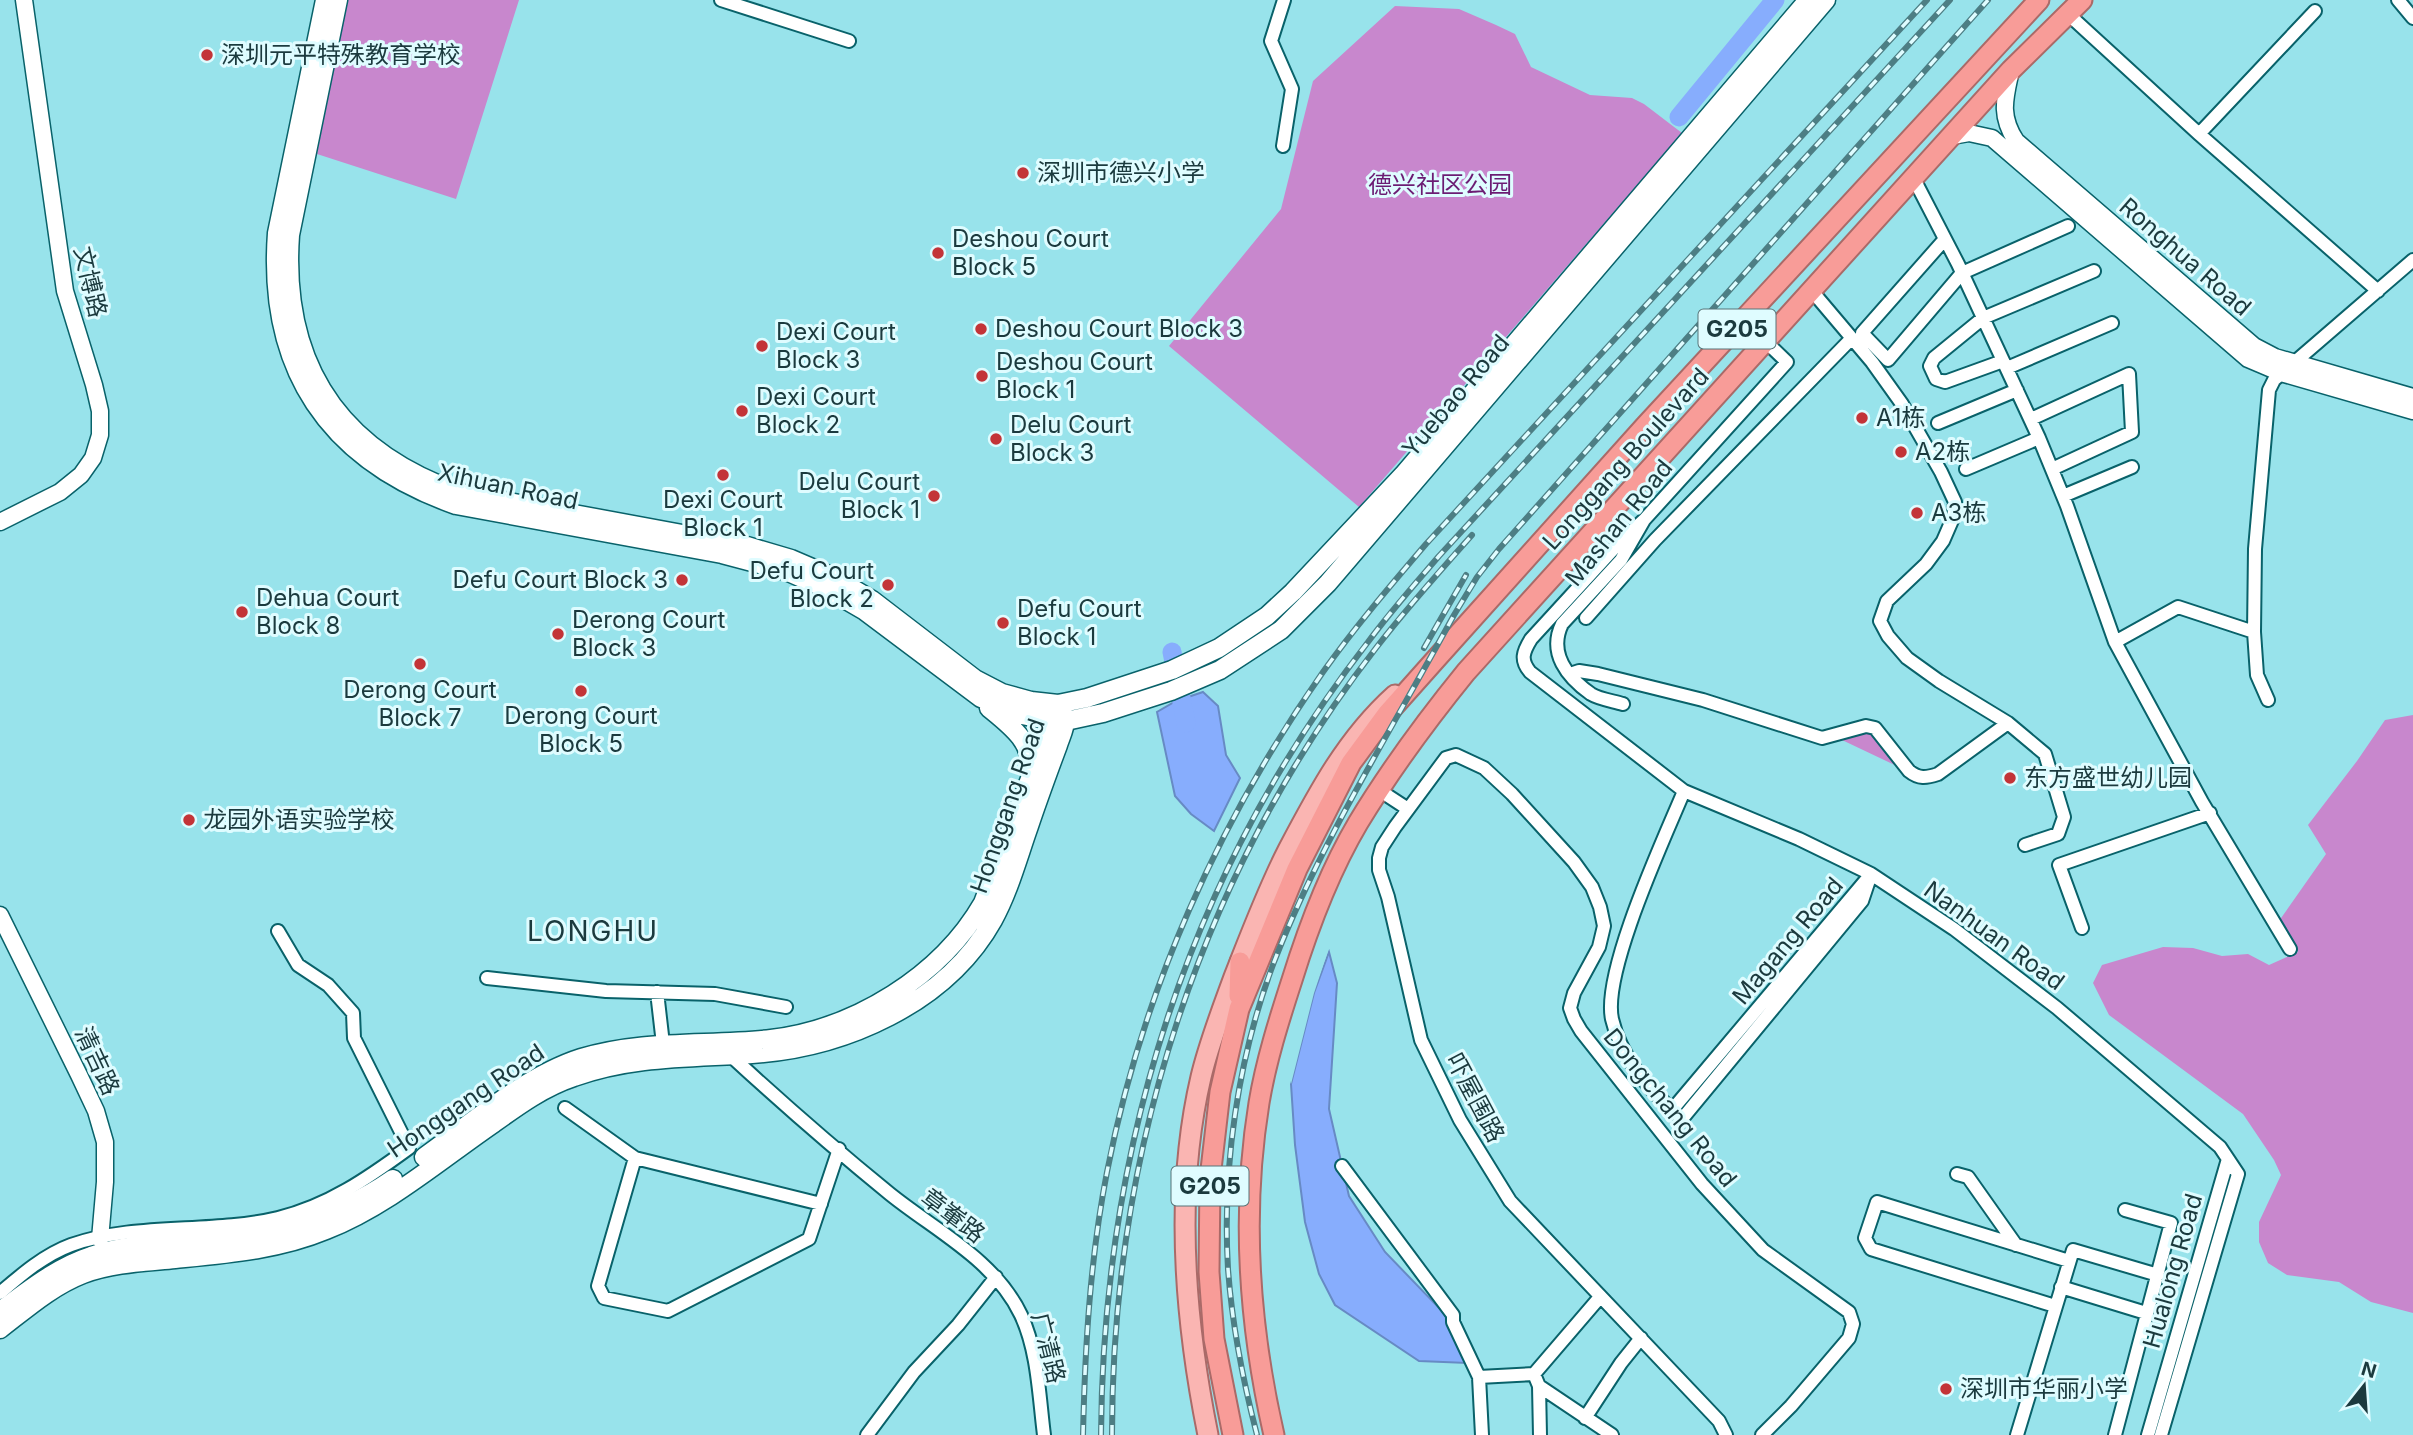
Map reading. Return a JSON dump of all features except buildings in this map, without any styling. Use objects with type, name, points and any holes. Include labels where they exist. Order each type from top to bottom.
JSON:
[{"type":"highway","name":"Longgang Boulevard","points":[[1239,1009],[1312,840],[1351,763],[1387,714],[1646,425],[2039,0]]},
{"type":"highway","name":"Longgang Boulevard","points":[[1274,1435],[1257,1348],[1251,1283],[1251,1171],[1259,1102],[1275,1036],[1308,928],[1326,885],[1357,825],[1379,790],[1466,672],[2011,70],[2075,7]]},
{"type":"highway","points":[[1239,1009],[1240,962]]},
{"type":"highway","name":"G205","points":[[1233,1435],[1214,1339],[1208,1219],[1217,1116],[1224,1069],[1239,1009]]},
{"type":"main road","name":"Xihuan Road","points":[[325,0],[277,233],[274,268],[279,315],[297,372],[315,403],[337,431],[362,456],[391,477],[423,494],[456,505],[744,559],[807,579],[865,611],[968,690],[1008,711],[1059,715]]},
{"type":"main road","name":"Xihuan Road","points":[[338,0],[290,234],[290,302],[297,335],[309,366],[326,396],[370,446],[398,466],[460,493],[747,546],[791,559],[833,577],[872,600],[988,687],[1059,715]]},
{"type":"main road","name":"Yuebao Road","points":[[1059,715],[1087,698],[1189,662],[1220,648],[1267,616],[1293,592],[1421,454],[1808,0]]},
{"type":"main road","name":"Yuebao Road","points":[[1059,715],[1103,713],[1199,679],[1220,670],[1281,630],[1328,583],[1826,0]]},
{"type":"main road","name":"Longgang Boulevard","points":[[1208,1435],[1188,1297],[1187,1191],[1200,1080],[1213,1035],[1274,878],[1315,797],[1336,762],[1374,713],[1436,659]]},
{"type":"main road","points":[[968,690],[1026,743],[1031,760],[1030,780]]},
{"type":"main road","name":"Honggang Road","points":[[0,1311],[54,1272],[102,1252],[251,1235],[288,1227],[334,1212],[383,1185],[524,1086],[556,1068],[607,1052],[663,1044],[768,1039],[803,1033],[857,1015],[911,981],[950,946],[977,914],[993,881],[1030,780],[1059,715]]},
{"type":"main road","name":"Honggang Road","points":[[0,1329],[59,1286],[93,1271],[119,1265],[267,1247],[302,1239],[340,1224],[371,1208],[532,1096],[568,1079],[624,1063],[802,1048],[849,1035],[907,1006],[954,970],[984,935],[1002,902],[1059,715]]},
{"type":"street","name":"文博路","points":[[0,522],[60,492],[81,475],[93,458],[100,435],[100,411],[94,385],[65,291],[24,0]]},
{"type":"street","points":[[721,0],[849,41]]},
{"type":"street","points":[[1283,146],[1292,89],[1271,41],[1284,0]]},
{"type":"street","points":[[2398,0],[2413,18]]},
{"type":"street","points":[[2075,7],[2199,134],[2378,291]]},
{"type":"street","points":[[2199,134],[2315,11]]},
{"type":"street","name":"Ronghua Road","points":[[2011,70],[2004,113],[2016,141],[2254,346],[2275,357],[2288,368],[2413,411]]},
{"type":"street","name":"Ronghua Road","points":[[1952,136],[1969,132],[1992,138],[2240,352],[2264,367],[2288,368],[2413,397]]},
{"type":"street","points":[[1914,179],[2031,419],[2063,496],[2115,642],[2210,813],[2290,949]]},
{"type":"street","points":[[1945,239],[1862,333],[1888,360],[1962,273],[2068,226]]},
{"type":"street","points":[[2268,700],[2257,675],[2254,632],[2255,549],[2269,390],[2274,380],[2413,260]]},
{"type":"street","points":[[2094,271],[1983,318],[1934,358],[1930,366],[1936,379],[1945,382],[2005,365],[2112,323]]},
{"type":"street","points":[[1812,291],[1902,404],[1955,502],[1953,518],[1943,541],[1926,564],[1887,601],[1880,621],[1888,636],[1907,658],[2008,723],[2045,754],[2064,817],[2058,834],[2025,845]]},
{"type":"street","points":[[1586,618],[1655,540],[1852,338]]},
{"type":"street","name":"Mashan Road","points":[[1623,704],[1592,695],[1570,674],[1559,659],[1555,647],[1557,635],[1562,624],[1621,560],[1644,520],[1787,362],[1765,341]]},
{"type":"street","points":[[2031,419],[2129,374],[2132,432],[2052,469]]},
{"type":"street","points":[[1938,423],[2017,390]]},
{"type":"street","points":[[1966,470],[2039,438]]},
{"type":"street","points":[[2063,496],[2132,467]]},
{"type":"street","name":"Nanhuan Road","points":[[1644,520],[1619,543],[1531,639],[1525,649],[1524,664],[1530,673],[1684,791],[1799,839],[1871,874],[1964,937],[2057,1008],[2220,1147],[2238,1174]]},
{"type":"street","points":[[2115,642],[2178,607],[2254,632]]},
{"type":"street","points":[[1570,674],[1579,671],[1598,674],[1703,700],[1822,738],[1866,726],[1875,728],[1909,771],[1926,778],[1938,774],[2008,723]]},
{"type":"street","name":"吓屋围路","points":[[1483,768],[1456,755],[1446,758],[1382,847],[1379,858],[1379,870],[1388,897],[1421,1040],[1460,1120],[1510,1201],[1719,1421],[1726,1435]]},
{"type":"street","name":"Dongchang Road","points":[[1483,768],[1512,794],[1574,862],[1592,887],[1600,907],[1604,926],[1599,947],[1574,993],[1570,1008],[1581,1031],[1702,1184],[1763,1250],[1849,1312],[1853,1324],[1849,1338],[1791,1406],[1762,1435]]},
{"type":"street","points":[[1379,790],[1408,809]]},
{"type":"street","name":"Magang Road","points":[[1684,791],[1630,928],[1612,988],[1612,1018],[1620,1042],[1635,1069],[1655,1094],[1677,1114],[1696,1084],[1871,874]]},
{"type":"street","points":[[2082,928],[2059,865],[2210,813]]},
{"type":"street","name":"清吉路","points":[[0,915],[96,1111],[106,1154],[100,1239]]},
{"type":"street","points":[[0,1293],[57,1251],[72,1245],[134,1233],[233,1225],[295,1213],[345,1192],[409,1148],[354,1038],[353,1013],[328,985],[298,965],[278,931]]},
{"type":"street","points":[[487,978],[606,991],[715,994],[786,1007]]},
{"type":"street","points":[[657,992],[663,1044]]},
{"type":"street","name":"章輋路","points":[[730,1055],[890,1194],[996,1277],[958,1325],[914,1372],[867,1435]]},
{"type":"street","points":[[565,1108],[635,1158],[821,1204]]},
{"type":"street","points":[[635,1158],[598,1286],[604,1297],[668,1311],[809,1239],[839,1149]]},
{"type":"street","name":"Hualong Road","points":[[2148,1435],[2228,1159]]},
{"type":"street","points":[[1342,1166],[1453,1315],[1453,1322],[1479,1377],[1482,1435]]},
{"type":"street","points":[[1957,1174],[1968,1177],[2016,1245]]},
{"type":"street","name":"Hualong Road","points":[[2161,1435],[2238,1174]]},
{"type":"street","points":[[2055,1306],[1871,1249],[1865,1238],[1877,1202],[2069,1261]]},
{"type":"street","points":[[2115,1435],[2171,1223],[2125,1210]]},
{"type":"street","points":[[2017,1435],[2073,1250],[2158,1275]]},
{"type":"street","name":"广清路","points":[[996,1277],[1021,1314],[1027,1330],[1044,1435]]},
{"type":"street","points":[[2061,1287],[2146,1314]]},
{"type":"street","points":[[1539,1435],[1537,1380],[1600,1297]]},
{"type":"street","points":[[1586,1418],[1621,1363],[1641,1338]]},
{"type":"street","points":[[1479,1377],[1537,1380],[1612,1435]]},
{"type":"green space","points":[[347,0],[519,0],[456,199],[317,154]]},
{"type":"green space","name":"德兴社区公园","points":[[1395,6],[1459,9],[1496,25],[1515,34],[1531,67],[1590,95],[1632,98],[1682,133],[1359,507],[1169,346],[1281,209],[1313,81]]},
{"type":"green space","points":[[2413,715],[2413,1313],[2371,1302],[2339,1282],[2287,1275],[2268,1263],[2259,1242],[2259,1222],[2281,1175],[2274,1160],[2243,1114],[2109,1015],[2093,983],[2102,965],[2163,947],[2193,948],[2222,956],[2248,954],[2269,965],[2298,952],[2279,921],[2326,854],[2308,825],[2385,720]]},
{"type":"green space","points":[[1864,725],[1901,768],[1842,740]]},
{"type":"water","points":[[1203,692],[1218,706],[1226,755],[1240,778],[1214,831],[1191,814],[1175,796],[1157,712],[1176,701]]},
{"type":"water","points":[[1329,952],[1337,983],[1329,1109],[1349,1196],[1385,1252],[1443,1312],[1461,1341],[1467,1363],[1419,1361],[1335,1305],[1319,1274],[1305,1222],[1295,1145],[1291,1084],[1314,993]]},
{"type":"pier","points":[[1329,948],[1314,993],[1291,1084],[1289,1076],[1310,992],[1325,950]]},
{"type":"waterway","points":[[1679,117],[1775,0]]},
{"type":"waterway","points":[[1172,652],[1186,723]]},
{"type":"railway","points":[[1083,1435],[1092,1270],[1101,1205],[1122,1105],[1163,974],[1189,911],[1250,788],[1323,672],[1426,544],[1927,0]]},
{"type":"railway","points":[[1101,1435],[1106,1327],[1118,1221],[1139,1117],[1168,1016],[1205,918],[1251,822],[1305,730],[1376,631],[1439,556],[1950,0]]},
{"type":"railway","points":[[1257,1435],[1239,1352],[1228,1269],[1228,1191],[1235,1113],[1261,998],[1293,917],[1335,829],[1454,615],[1477,577],[1499,549],[1988,0]]},
{"type":"railway","points":[[1112,1435],[1116,1328],[1128,1223],[1149,1120],[1178,1019],[1215,921],[1260,827],[1314,735],[1387,633],[1472,535]]},
{"type":"railway","points":[[1424,648],[1466,575]]},
{"type":"place","name":"深圳元平特殊教育学校","points":[[207,55]]},
{"type":"place","name":"深圳市德兴小学","points":[[1023,173]]},
{"type":"place","name":"Deshou Court Block 5","points":[[938,253]]},
{"type":"place","name":"Deshou Court Block 3","points":[[981,329]]},
{"type":"place","name":"Dexi Court Block 3","points":[[762,346]]},
{"type":"place","name":"Deshou Court Block 1","points":[[982,376]]},
{"type":"place","name":"Dexi Court Block 2","points":[[742,411]]},
{"type":"place","name":"A1栋","points":[[1862,418]]},
{"type":"place","name":"Delu Court Block 3","points":[[996,439]]},
{"type":"place","name":"A2栋","points":[[1901,452]]},
{"type":"place","name":"Dexi Court Block 1","points":[[723,475]]},
{"type":"place","name":"Delu Court Block 1","points":[[934,496]]},
{"type":"place","name":"A3栋","points":[[1917,513]]},
{"type":"place","name":"Defu Court Block 3","points":[[682,580]]},
{"type":"place","name":"Defu Court Block 2","points":[[888,585]]},
{"type":"place","name":"Dehua Court Block 8","points":[[242,612]]},
{"type":"place","name":"Defu Court Block 1","points":[[1003,623]]},
{"type":"place","name":"Derong Court Block 3","points":[[558,634]]},
{"type":"place","name":"Derong Court Block 7","points":[[420,664]]},
{"type":"place","name":"Derong Court Block 5","points":[[581,691]]},
{"type":"place","name":"东方盛世幼儿园","points":[[2010,778]]},
{"type":"place","name":"龙园外语实验学校","points":[[189,820]]},
{"type":"place","name":"深圳市华丽小学","points":[[1946,1389]]},
{"type":"district","name":"LONGHU","points":[[593,931]]}]
